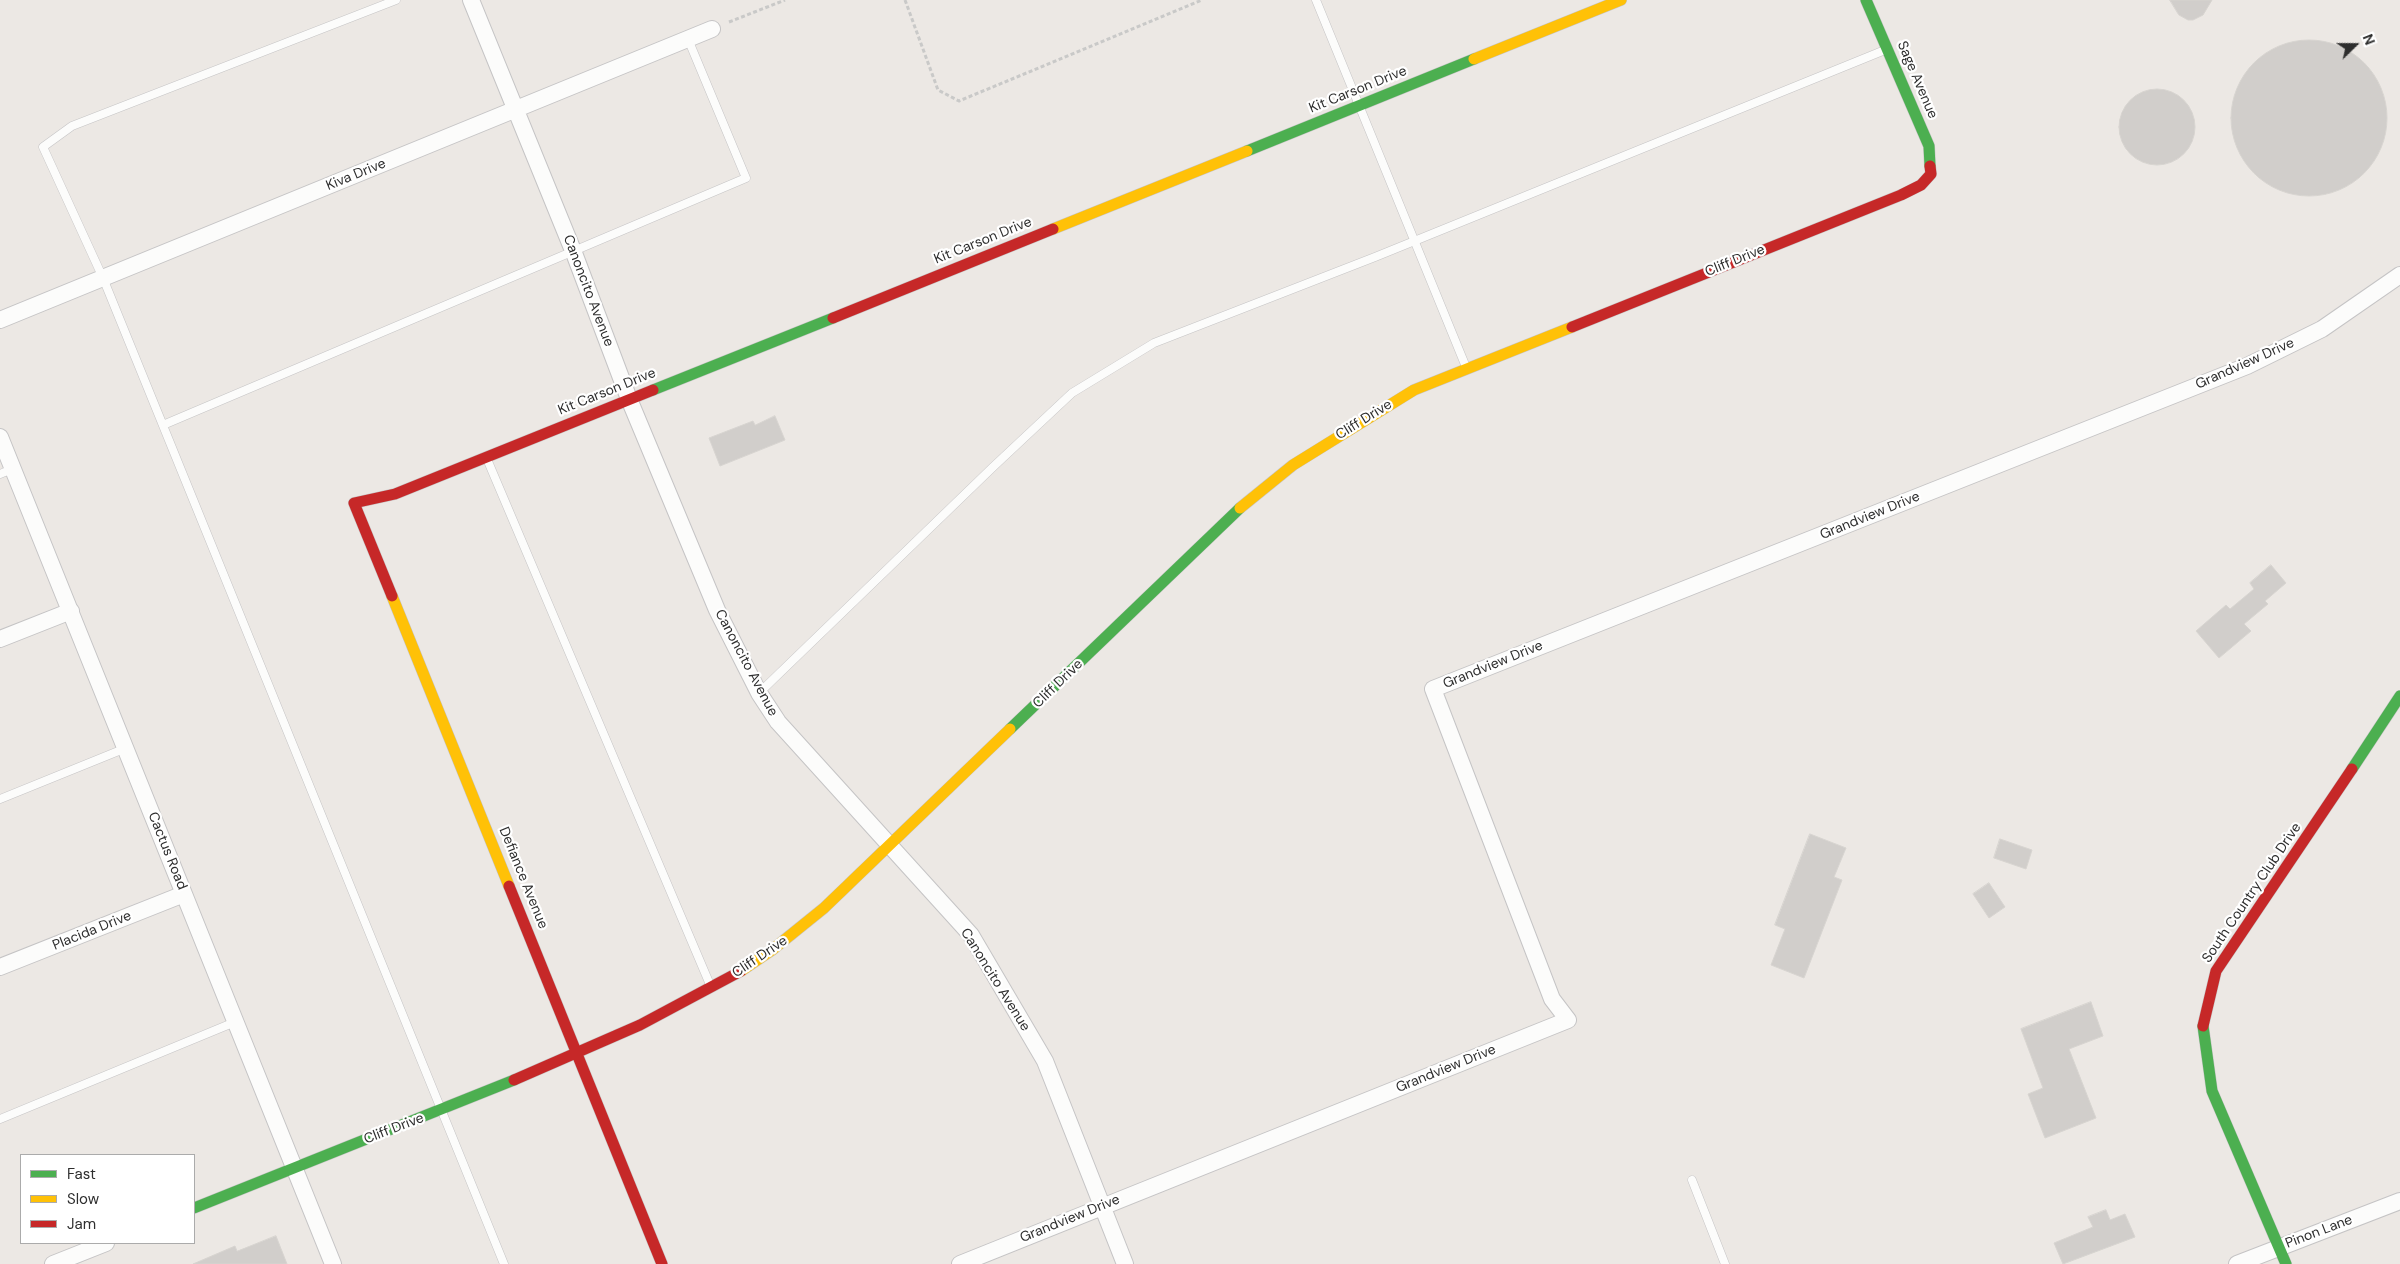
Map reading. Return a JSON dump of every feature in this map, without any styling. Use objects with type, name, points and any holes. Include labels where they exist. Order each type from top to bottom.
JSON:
[{"type":"street","name":"Canoncito Avenue","points":[[470,0],[574,253],[629,400],[717,610],[760,693],[778,722],[888,846],[971,935],[976,943],[1045,1061],[1124,1264]]},
{"type":"street","name":"Kit Carson Drive","points":[[354,503],[395,494],[1620,0]]},
{"type":"street","name":"Sage Avenue","points":[[1866,0],[1929,146],[1931,174]]},
{"type":"street","name":"Kiva Drive","points":[[0,320],[712,29]]},
{"type":"street","name":"Cliff Drive","points":[[195,1208],[442,1110],[578,1053],[712,988],[755,962],[800,930],[840,896],[888,846],[1248,500],[1293,465],[1414,390],[1901,195],[1921,185],[1931,174]]},
{"type":"street","name":"Grandview Drive","points":[[960,1264],[1568,1020],[1552,999],[1433,690],[2246,366],[2322,329],[2400,275]]},
{"type":"street","name":"Cactus Road","points":[[0,437],[6,471],[71,611],[333,1264]]},
{"type":"street","name":"Defiance Avenue","points":[[354,503],[662,1264]]},
{"type":"street","points":[[0,639],[71,611]]},
{"type":"street","name":"South Country Club Drive","points":[[2286,1264],[2212,1091],[2203,1023],[2216,971],[2327,808],[2400,696]]},
{"type":"street","name":"Placida Drive","points":[[0,967],[184,894]]},
{"type":"street","name":"Pinon Lane","points":[[2237,1264],[2400,1201]]},
{"type":"street","points":[[52,1264],[103,1244]]},
{"type":"lane","points":[[396,0],[72,126],[43,147],[104,278],[504,1264]]},
{"type":"lane","points":[[1316,0],[1467,368]]},
{"type":"lane","points":[[163,425],[574,253],[746,178],[688,39]]},
{"type":"lane","points":[[760,693],[986,473],[1072,393],[1154,343],[1414,241],[1887,49]]},
{"type":"lane","points":[[486,457],[712,988]]},
{"type":"lane","points":[[0,799],[126,748]]},
{"type":"lane","points":[[0,1119],[235,1022]]},
{"type":"lane","points":[[1692,1180],[1725,1264]]},
{"type":"path","points":[[712,29],[785,0]]},
{"type":"path","points":[[905,0],[938,90],[959,101],[1202,0]]},
{"type":"building","points":[[2170,0],[2212,0],[2203,15],[2193,20],[2188,20],[2179,15]]},
{"type":"building","points":[[2309,40],[2339,46],[2364,63],[2381,88],[2387,118],[2381,148],[2364,173],[2339,190],[2309,196],[2279,190],[2254,173],[2237,148],[2231,118],[2237,88],[2254,63],[2279,46]]},
{"type":"building","points":[[2157,89],[2171,92],[2184,100],[2192,113],[2195,127],[2192,141],[2184,154],[2171,162],[2157,165],[2143,162],[2130,154],[2122,141],[2119,127],[2122,113],[2130,100],[2143,92]]},
{"type":"building","points":[[775,416],[785,440],[720,466],[709,438],[753,421],[755,425]]},
{"type":"building","points":[[2271,565],[2286,583],[2265,601],[2268,604],[2244,624],[2251,631],[2219,658],[2196,631],[2226,605],[2230,609],[2254,589],[2250,583]]},
{"type":"building","points":[[1810,834],[1846,848],[1834,877],[1842,880],[1804,978],[1771,965],[1785,929],[1775,925]]},
{"type":"building","points":[[2000,839],[2032,850],[2026,869],[1994,858]]},
{"type":"building","points":[[1989,883],[2005,907],[1989,918],[1973,894]]},
{"type":"building","points":[[2091,1002],[2103,1036],[2069,1049],[2096,1118],[2045,1138],[2028,1094],[2043,1088],[2021,1029]]},
{"type":"building","points":[[2106,1210],[2110,1220],[2125,1214],[2135,1237],[2063,1264],[2054,1243],[2093,1227],[2088,1217]]},
{"type":"building","points":[[276,1236],[287,1264],[193,1264],[235,1246],[237,1251]]},
{"type":"traffic: fast","points":[[1866,0],[1929,146],[1930,166]]},
{"type":"traffic: fast","points":[[1247,151],[1474,59]]},
{"type":"traffic: fast","points":[[653,390],[833,318]]},
{"type":"traffic: fast","points":[[1010,729],[1240,508]]},
{"type":"traffic: fast","points":[[2352,769],[2400,696]]},
{"type":"traffic: fast","points":[[2203,1026],[2212,1091],[2286,1264]]},
{"type":"traffic: fast","points":[[195,1208],[514,1080]]},
{"type":"traffic: slow","points":[[1474,59],[1621,0]]},
{"type":"traffic: slow","points":[[1053,229],[1247,151]]},
{"type":"traffic: slow","points":[[1240,508],[1293,465],[1414,390],[1572,327]]},
{"type":"traffic: slow","points":[[392,596],[509,886]]},
{"type":"traffic: slow","points":[[741,971],[772,950],[824,908],[1010,729]]},
{"type":"traffic: jam","points":[[1572,327],[1901,195],[1921,185],[1931,174],[1930,166]]},
{"type":"traffic: jam","points":[[833,318],[1053,229]]},
{"type":"traffic: jam","points":[[392,596],[354,503],[395,494],[653,390]]},
{"type":"traffic: jam","points":[[2203,1026],[2216,971],[2352,769]]},
{"type":"traffic: jam","points":[[509,886],[662,1264]]},
{"type":"traffic: jam","points":[[514,1080],[640,1025],[741,971]]}]
